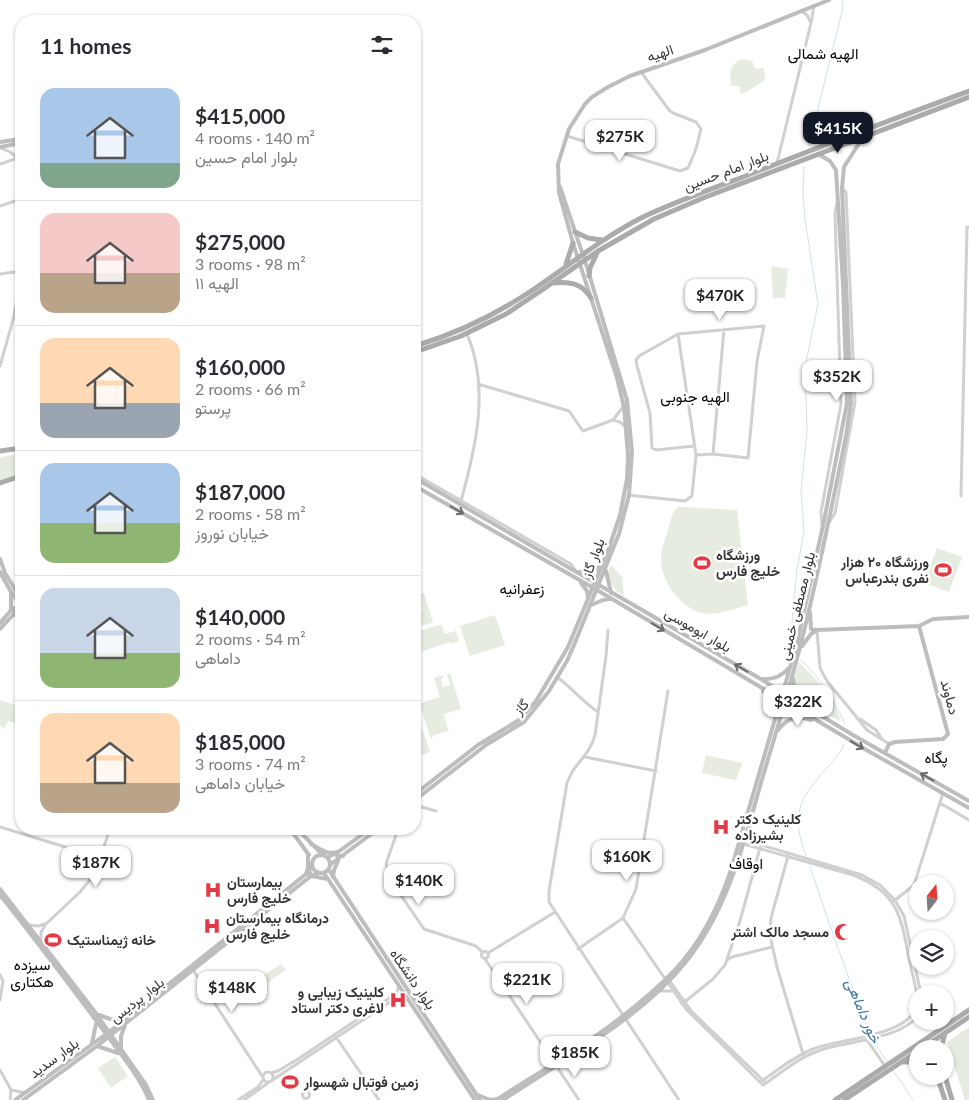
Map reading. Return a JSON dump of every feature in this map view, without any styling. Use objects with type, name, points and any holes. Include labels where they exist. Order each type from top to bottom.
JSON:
[{"type":"main road","name":"الهیه","points":[[580,255],[573,243],[562,206],[558,164],[566,136],[578,114],[592,97],[608,87],[641,72],[705,50],[829,0]]},
{"type":"main road","name":"بلوار امام حسین","points":[[421,344],[460,330],[504,308],[603,240],[664,207],[969,90]]},
{"type":"main road","name":"بلوار امام حسین","points":[[421,350],[467,334],[506,314],[619,237],[678,208],[969,97]]},
{"type":"main road","name":"بلوار مصطفی خمینی","points":[[792,667],[800,647],[822,555],[851,403],[841,165],[867,135]]},
{"type":"main road","points":[[0,142],[15,140]]},
{"type":"main road","points":[[0,147],[15,145]]},
{"type":"main road","points":[[818,154],[830,161],[835,168],[841,165]]},
{"type":"main road","name":"بلوار مصطفی خمینی","points":[[503,1100],[624,1017],[657,992],[691,950],[715,909],[742,841],[776,731],[792,667],[823,526],[846,403],[838,199],[835,168]]},
{"type":"main road","name":"الهیه","points":[[559,187],[575,232],[580,255]]},
{"type":"main road","points":[[575,232],[588,238],[603,240]]},
{"type":"main road","points":[[564,268],[573,243]]},
{"type":"main road","points":[[589,276],[590,268],[598,251]]},
{"type":"main road","points":[[580,255],[582,262]]},
{"type":"main road","name":"بلوار گاز","points":[[421,789],[478,745],[526,714],[560,662],[589,603],[619,534],[627,495],[632,452],[627,400],[589,276],[582,262]]},
{"type":"main road","name":"بلوار گاز","points":[[582,262],[624,407],[628,455],[627,495]]},
{"type":"main road","points":[[552,283],[565,282],[582,287],[591,298]]},
{"type":"main road","points":[[0,452],[15,449]]},
{"type":"main road","points":[[0,483],[15,478]]},
{"type":"main road","name":"بلوار ابوموسی","points":[[421,480],[510,534],[969,801]]},
{"type":"main road","name":"بلوار ابوموسی","points":[[421,489],[969,808]]},
{"type":"main road","points":[[506,526],[510,534]]},
{"type":"main road","points":[[535,544],[539,550]]},
{"type":"main road","points":[[816,554],[822,555]]},
{"type":"main road","points":[[0,559],[5,573],[15,589]]},
{"type":"main road","points":[[576,571],[591,572],[604,567],[611,592]]},
{"type":"main road","points":[[0,572],[15,597]]},
{"type":"main road","points":[[580,581],[586,591],[589,603],[611,599]]},
{"type":"main road","points":[[0,629],[11,614],[11,592]]},
{"type":"main road","name":"گاز","points":[[421,795],[486,745],[524,722],[533,712],[567,661],[589,603]]},
{"type":"main road","points":[[811,603],[810,626],[811,629],[816,630],[919,626],[933,619],[969,617]]},
{"type":"main road","points":[[0,623],[11,614],[15,614]]},
{"type":"main road","name":"دماوند","points":[[889,744],[902,741],[943,739],[948,734],[919,626]]},
{"type":"main road","points":[[800,647],[816,630]]},
{"type":"main road","points":[[759,678],[771,679],[778,677],[792,667]]},
{"type":"main road","points":[[792,667],[796,693],[809,708]]},
{"type":"main road","points":[[756,684],[772,702],[775,721]]},
{"type":"main road","name":"بلوار مصطفی خمینی","points":[[742,841],[775,721],[783,701]]},
{"type":"main road","points":[[776,731],[782,724],[794,718],[819,722]]},
{"type":"main road","points":[[885,753],[889,744]]},
{"type":"main road","points":[[433,779],[436,784]]},
{"type":"main road","points":[[294,835],[307,852],[312,865],[321,873],[329,870],[331,864],[328,857],[322,854],[303,835]]},
{"type":"main road","points":[[328,857],[362,835]]},
{"type":"main road","points":[[331,864],[370,835]]},
{"type":"main road","points":[[306,838],[312,850],[307,852]]},
{"type":"main road","points":[[311,844],[327,853],[338,852]]},
{"type":"main road","points":[[307,852],[306,874],[310,873],[311,876],[328,879]]},
{"type":"main road","points":[[338,852],[337,856],[343,856]]},
{"type":"main road","points":[[312,865],[317,856],[322,854]]},
{"type":"main road","points":[[333,877],[334,867],[338,860]]},
{"type":"main road","name":"بلوار پردیس","points":[[108,1034],[125,1024],[133,1015],[306,874],[312,865]]},
{"type":"main road","name":"بلوار دانشگاه","points":[[329,870],[480,1100]]},
{"type":"main road","name":"بلوار پردیس","points":[[108,1034],[127,1016],[133,1015],[193,970],[311,876],[321,873]]},
{"type":"main road","name":"بلوار دانشگاه","points":[[321,873],[328,879],[475,1100]]},
{"type":"main road","points":[[0,889],[95,1012],[102,1026],[146,1085],[153,1100]]},
{"type":"main road","points":[[0,895],[96,1021],[102,1026]]},
{"type":"main road","name":"بلوار مصطفی خمینی","points":[[624,1017],[666,979]]},
{"type":"main road","points":[[934,1040],[969,1010]]},
{"type":"main road","points":[[95,1012],[102,1017],[113,1020],[127,1016]]},
{"type":"main road","points":[[935,1040],[969,1017]]},
{"type":"main road","points":[[92,1044],[97,1029],[96,1021]]},
{"type":"main road","points":[[125,1024],[121,1036],[121,1052],[149,1100]]},
{"type":"main road","points":[[943,1040],[945,1033]]},
{"type":"main road","name":"بلوار سدید","points":[[23,1100],[108,1034]]},
{"type":"main road","points":[[98,1043],[121,1052]]},
{"type":"main road","name":"بلوار سدید","points":[[15,1100],[92,1044],[98,1043]]},
{"type":"main road","points":[[835,1100],[909,1055]]},
{"type":"main road","points":[[844,1100],[889,1066],[909,1056]]},
{"type":"main road","points":[[900,1062],[909,1062]]},
{"type":"main road","name":"بلوار مصطفی خمینی","points":[[497,1099],[555,1064]]},
{"type":"main road","points":[[940,1085],[945,1100]]},
{"type":"main road","points":[[948,1085],[952,1100]]},
{"type":"main road","points":[[476,1093],[487,1099],[497,1099]]},
{"type":"street","points":[[777,163],[814,6]]},
{"type":"street","points":[[801,11],[807,15],[810,23]]},
{"type":"street","points":[[566,136],[680,171],[688,168],[701,132],[700,125],[669,110],[641,72]]},
{"type":"street","points":[[0,147],[15,155]]},
{"type":"street","points":[[0,164],[15,159]]},
{"type":"street","points":[[0,206],[15,200]]},
{"type":"street","points":[[961,496],[968,227]]},
{"type":"street","points":[[0,274],[15,272]]},
{"type":"street","points":[[0,366],[15,310]]},
{"type":"street","points":[[694,446],[656,450],[652,448],[650,413],[636,360],[641,354],[678,334],[764,326],[757,361],[748,458],[713,454],[696,455]]},
{"type":"street","points":[[713,454],[724,330]]},
{"type":"street","points":[[461,501],[479,415],[475,358],[467,334]]},
{"type":"street","points":[[627,495],[688,500],[693,493],[696,455],[678,334]]},
{"type":"street","points":[[478,384],[569,411],[583,431],[613,420],[624,407]]},
{"type":"street","points":[[613,420],[620,422],[626,427]]},
{"type":"street","points":[[421,477],[571,564],[576,571]]},
{"type":"street","points":[[608,630],[593,744],[574,769],[567,783],[549,891],[549,903],[679,1100]]},
{"type":"street","points":[[816,630],[820,668],[827,681],[860,719],[876,730],[882,739],[889,744]]},
{"type":"street","points":[[557,677],[585,703],[598,712]]},
{"type":"street","points":[[578,949],[623,918],[636,889],[668,691]]},
{"type":"street","points":[[585,757],[656,771]]},
{"type":"street","points":[[894,901],[914,885],[943,793]]},
{"type":"street","points":[[940,803],[969,820]]},
{"type":"street","points":[[421,807],[436,811]]},
{"type":"street","points":[[0,827],[15,832]]},
{"type":"street","points":[[26,835],[100,858]]},
{"type":"street","points":[[41,940],[41,932],[46,924],[88,882],[96,871],[108,835]]},
{"type":"street","points":[[396,835],[386,864],[390,879],[424,929],[476,946],[482,952],[488,954]]},
{"type":"street","points":[[742,841],[868,878],[877,883],[894,901],[904,916],[916,985]]},
{"type":"street","points":[[683,1003],[713,979],[727,960],[761,846]]},
{"type":"street","points":[[789,855],[771,918],[770,930],[772,947],[804,1056]]},
{"type":"street","points":[[485,959],[488,954],[554,912]]},
{"type":"street","points":[[623,918],[683,1003]]},
{"type":"street","points":[[29,925],[38,926],[46,924]]},
{"type":"street","points":[[727,960],[772,947]]},
{"type":"street","points":[[482,952],[481,956],[485,959],[579,1100]]},
{"type":"street","points":[[193,970],[263,1078],[270,1082]]},
{"type":"street","points":[[0,975],[3,982],[0,1000]]},
{"type":"street","points":[[915,976],[918,985]]},
{"type":"street","points":[[666,979],[683,1003],[763,1082],[818,1047],[875,1036],[909,1024]]},
{"type":"street","points":[[238,1100],[258,1087],[263,1078],[269,1073],[278,1071],[298,1059],[397,992],[399,985]]},
{"type":"street","points":[[657,992],[663,990],[673,991]]},
{"type":"street","points":[[397,992],[401,993],[400,997]]},
{"type":"street","points":[[244,1100],[393,1000],[400,997],[407,998]]},
{"type":"street","points":[[875,1036],[909,1019]]},
{"type":"street","points":[[336,1037],[379,1100]]},
{"type":"street","points":[[804,1056],[867,1038]]},
{"type":"street","points":[[867,1038],[872,1048],[889,1066]]},
{"type":"street","points":[[858,1042],[872,1048]]},
{"type":"street","points":[[257,1066],[273,1076],[270,1082]]},
{"type":"street","points":[[0,1070],[12,1090],[10,1100]]},
{"type":"street","points":[[12,1090],[25,1093]]},
{"type":"shaded area","points":[[741,59],[752,61],[755,69],[764,68],[765,80],[740,94],[740,86],[731,86],[730,73],[732,67]]},
{"type":"shaded area","points":[[771,266],[788,269],[785,298],[773,298]]},
{"type":"shaded area","points":[[15,454],[15,476],[0,480],[0,458]]},
{"type":"shaded area","name":"ورزشگاه خلیج فارس","points":[[679,507],[737,510],[748,605],[719,613],[707,614],[686,605],[672,591],[663,574],[661,553],[673,514]]},
{"type":"shaded area","name":"ورزشگاه ۲۰ هزار نفری بندرعباس","points":[[937,548],[962,557],[949,592],[924,583]]},
{"type":"shaded area","points":[[611,565],[622,577],[624,596],[616,591],[610,583],[608,574]]},
{"type":"shaded area","points":[[421,593],[424,593],[433,623],[421,625],[421,611],[423,608],[421,607]]},
{"type":"shaded area","points":[[495,615],[505,645],[470,656],[460,626]]},
{"type":"shaded area","points":[[442,625],[444,634],[456,631],[459,641],[450,644],[449,642],[421,652],[421,630]]},
{"type":"shaded area","points":[[799,662],[830,698],[839,714],[841,722],[831,716],[834,710],[825,705],[822,711],[798,692],[795,680]]},
{"type":"shaded area","points":[[450,673],[461,709],[444,714],[449,734],[447,731],[432,736],[433,739],[431,739],[421,703],[440,697],[434,678],[443,675],[444,677],[441,679],[443,687],[450,685],[447,674]]},
{"type":"shaded area","points":[[0,700],[15,705],[15,723],[8,721],[4,729],[0,725]]},
{"type":"shaded area","points":[[421,726],[430,752],[421,756]]},
{"type":"shaded area","points":[[706,755],[742,763],[736,780],[702,773]]},
{"type":"shaded area","points":[[281,964],[286,970],[237,1003],[232,996]]},
{"type":"shaded area","points":[[969,1027],[969,1100],[965,1100],[954,1065],[954,1040],[950,1040]]},
{"type":"shaded area","points":[[115,1057],[128,1076],[111,1088],[98,1068]]},
{"type":"waterway","points":[[809,146],[843,7],[842,0]]},
{"type":"waterway","points":[[791,651],[790,644],[797,569],[804,532],[801,491],[807,431],[805,367],[818,304],[805,219],[803,193],[804,166]]},
{"type":"waterway","points":[[801,660],[826,690],[845,724]]},
{"type":"waterway","points":[[806,856],[801,842],[798,819],[803,799],[816,780],[841,751],[844,744]]},
{"type":"waterway","name":"خور داماهی","points":[[810,867],[870,1035]]},
{"type":"waterway","name":"خور داماهی","points":[[873,1040],[887,1062]]},
{"type":"waterway","name":"خور داماهی","points":[[892,1069],[913,1100]]},
{"type":"place","name":"ورزشگاه خلیج فارس","points":[[702,563]]},
{"type":"place","name":"ورزشگاه ۲۰ هزار نفری بندرعباس","points":[[943,570]]},
{"type":"place","name":"کلینیک دکتر بشیرزاده","points":[[721,827]]},
{"type":"place","name":"بیمارستان خلیج فارس","points":[[213,890]]},
{"type":"place","name":"درمانگاه بیمارستان خلیج فارس","points":[[212,926]]},
{"type":"place","name":"مسجد مالک اشتر","points":[[843,932]]},
{"type":"place","name":"خانه ژیمناستیک","points":[[53,940]]},
{"type":"place","name":"کلینیک زیبایی و لاغری دکتر استاد","points":[[398,1000]]},
{"type":"place","name":"زمین فوتبال شهسوار","points":[[290,1082]]},
{"type":"district","name":"الهیه شمالی","points":[[823,54]]},
{"type":"district","name":"الهیه جنوبی","points":[[695,397]]},
{"type":"district","name":"زعفرانیه","points":[[522,589]]},
{"type":"district","name":"پگاه","points":[[936,758]]},
{"type":"district","name":"اوقاف","points":[[746,864]]},
{"type":"district","name":"سیزده هکتاری","points":[[32,974]]}]
